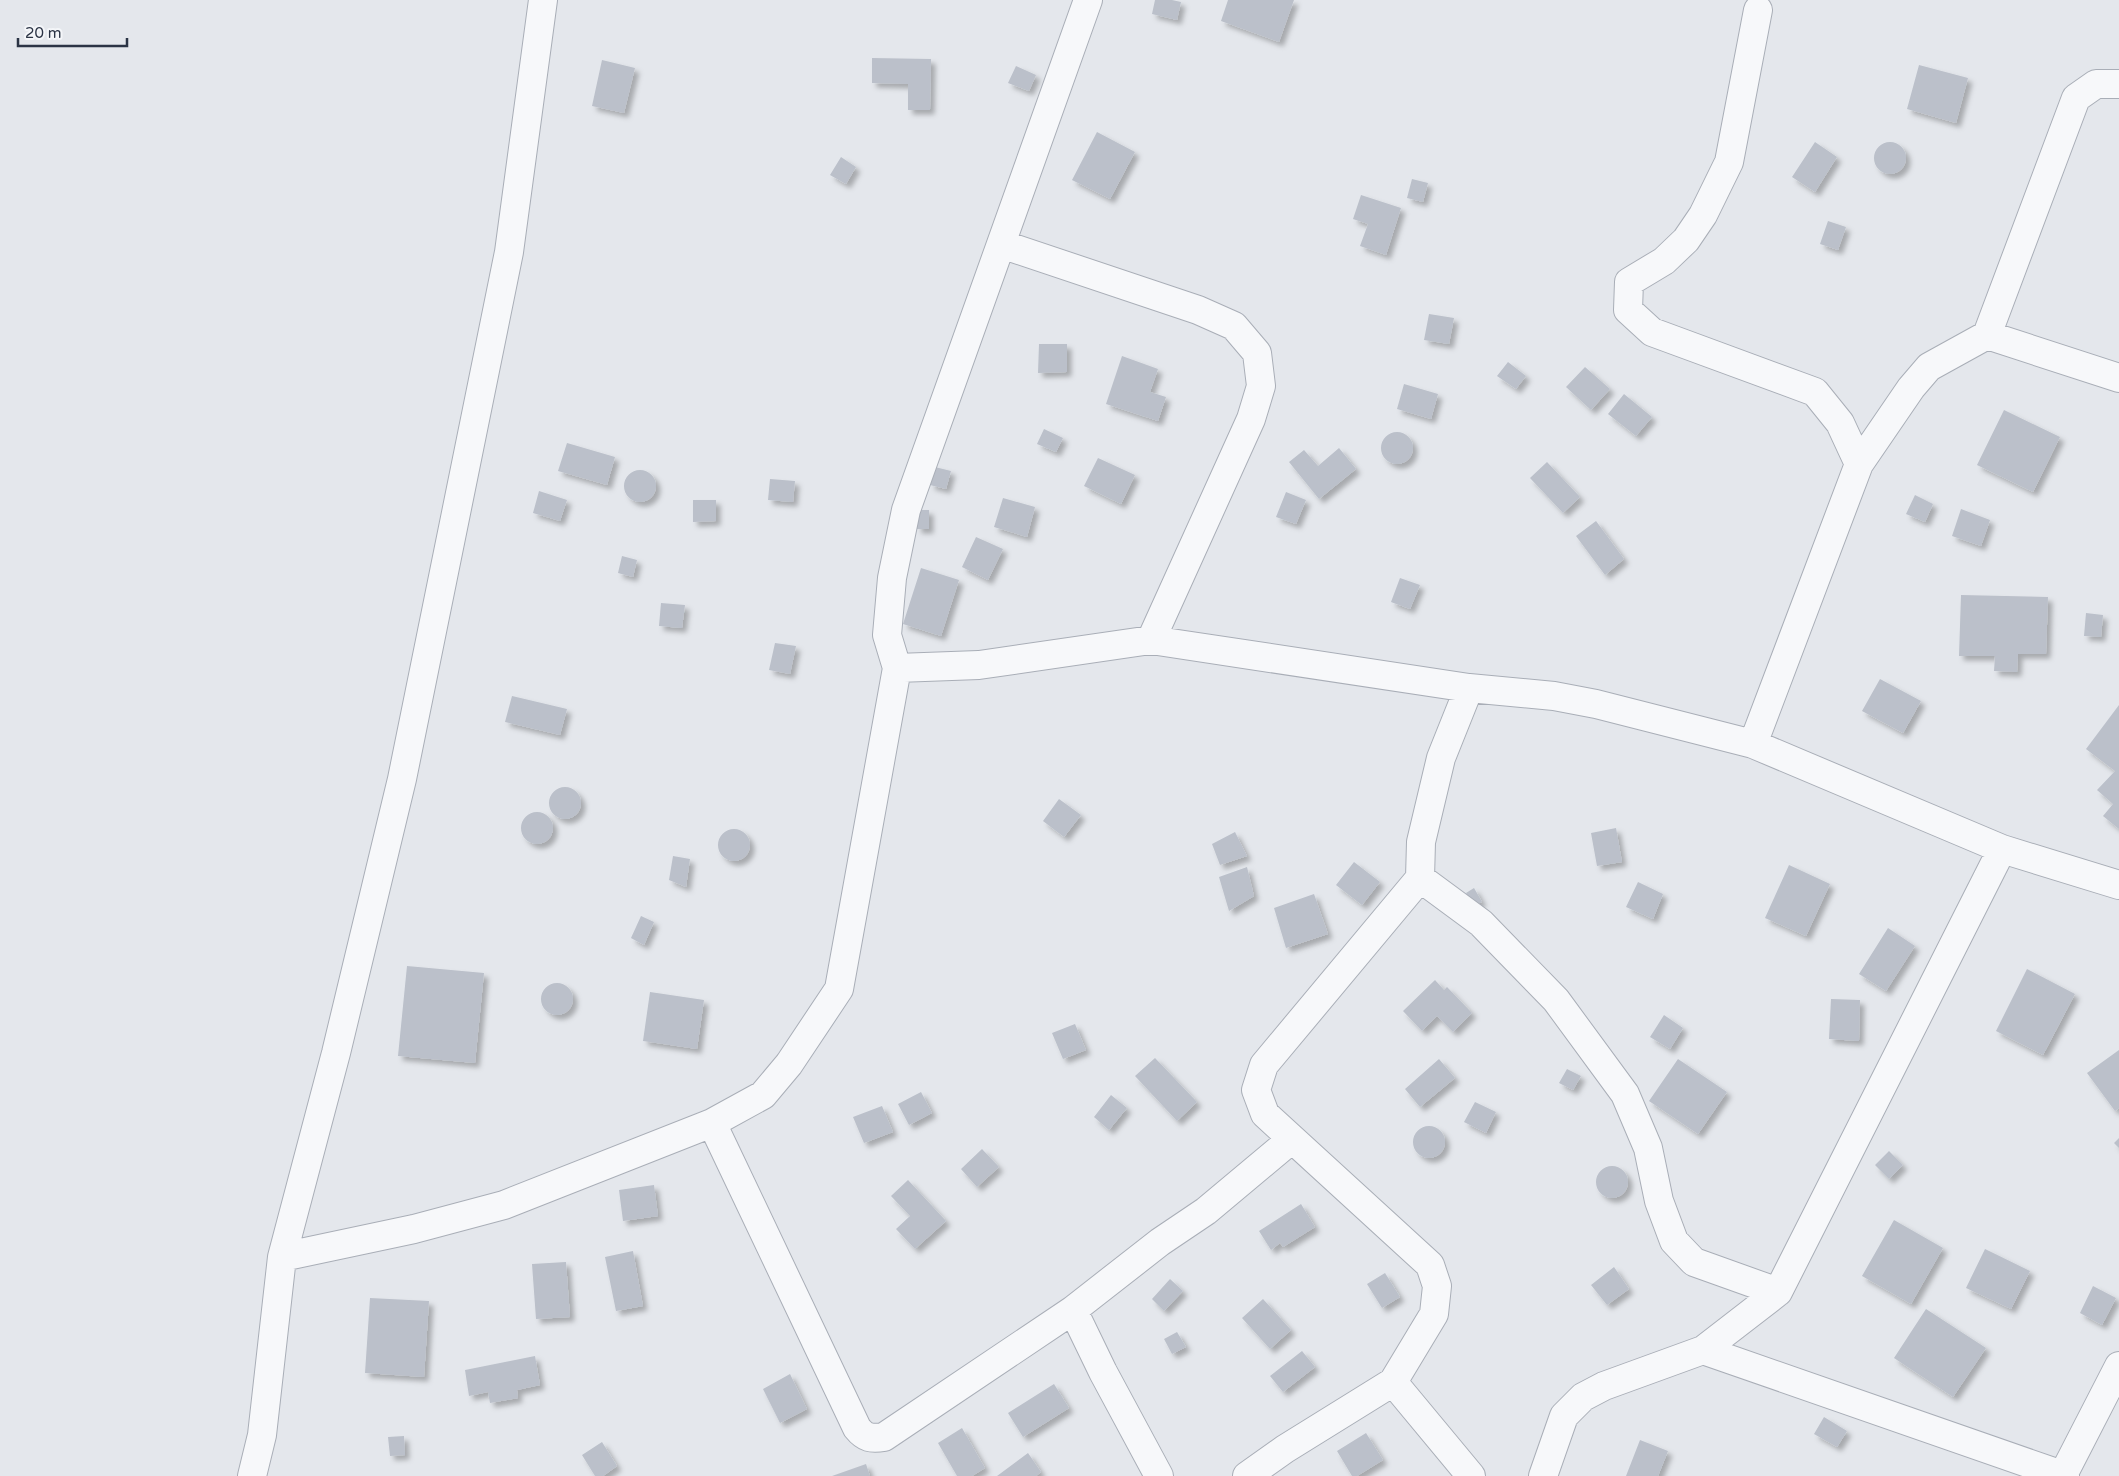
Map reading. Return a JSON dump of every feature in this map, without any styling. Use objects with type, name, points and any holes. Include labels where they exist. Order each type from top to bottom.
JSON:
[{"type":"street","points":[[252,1476],[262,1435],[282,1257],[336,1053],[402,779],[508,252],[543,0]]},
{"type":"street","points":[[282,1257],[414,1229],[504,1205],[712,1123],[764,1095],[789,1064],[839,989],[897,668],[887,635],[892,578],[906,510],[1088,0]]},
{"type":"street","points":[[1758,10],[1728,162],[1703,215],[1686,240],[1664,261],[1629,282],[1628,310],[1652,332],[1816,392],[1840,423],[1859,464]]},
{"type":"street","points":[[1753,744],[1859,464],[1911,388],[1929,367],[1987,335],[2076,98],[2096,84],[2119,84]]},
{"type":"street","points":[[1001,244],[1198,310],[1234,326],[1257,352],[1262,386],[1251,419],[1151,640]]},
{"type":"street","points":[[1987,335],[2119,378]]},
{"type":"street","points":[[897,668],[978,665],[1151,640],[1469,688],[1554,696],[1753,744],[2002,849],[2119,885]]},
{"type":"street","points":[[1247,1476],[1285,1449],[1393,1382],[1434,1314],[1437,1286],[1430,1265],[1265,1114],[1256,1090],[1264,1065],[1420,878],[1421,842],[1441,758],[1469,688]]},
{"type":"street","points":[[1543,1476],[1564,1416],[1583,1397],[1604,1386],[1704,1350],[1778,1292],[2002,849]]},
{"type":"street","points":[[1420,878],[1481,923],[1556,1000],[1625,1094],[1648,1148],[1659,1201],[1674,1241],[1694,1262],[1778,1292]]},
{"type":"street","points":[[712,1123],[857,1428],[864,1436],[872,1438],[884,1437],[1073,1310],[1160,1242],[1206,1211],[1292,1139]]},
{"type":"street","points":[[1073,1310],[1103,1372],[1159,1476]]},
{"type":"street","points":[[1704,1350],[2064,1476],[2119,1366]]},
{"type":"street","points":[[1393,1382],[1471,1476]]},
{"type":"building","points":[[1155,0],[1181,2],[1177,20],[1152,14]]},
{"type":"building","points":[[1228,0],[1294,0],[1279,42],[1221,21]]},
{"type":"building","points":[[872,58],[931,59],[930,110],[908,110],[908,84],[872,83]]},
{"type":"building","points":[[602,60],[635,68],[624,113],[592,106]]},
{"type":"building","points":[[1919,65],[1968,78],[1956,123],[1907,109]]},
{"type":"building","points":[[1016,66],[1036,75],[1029,91],[1008,83]]},
{"type":"building","points":[[1097,132],[1135,152],[1110,199],[1072,180]]},
{"type":"building","points":[[1815,142],[1837,157],[1815,192],[1792,177]]},
{"type":"building","points":[[1890,142],[1896,143],[1901,147],[1905,152],[1905,164],[1901,169],[1896,173],[1890,174],[1884,173],[1879,169],[1875,164],[1874,158],[1875,152],[1879,147],[1884,143]]},
{"type":"building","points":[[841,157],[856,167],[846,184],[830,175]]},
{"type":"building","points":[[1412,179],[1428,183],[1423,202],[1407,198]]},
{"type":"building","points":[[1361,195],[1401,208],[1386,255],[1360,246],[1368,224],[1353,219]]},
{"type":"building","points":[[1828,221],[1846,227],[1838,250],[1820,244]]},
{"type":"building","points":[[1429,314],[1454,318],[1449,344],[1424,340]]},
{"type":"building","points":[[1039,344],[1067,344],[1067,372],[1038,373]]},
{"type":"building","points":[[1122,356],[1158,369],[1150,392],[1166,397],[1158,421],[1106,404]]},
{"type":"building","points":[[1508,362],[1526,376],[1516,389],[1497,376]]},
{"type":"building","points":[[1585,367],[1610,389],[1591,410],[1566,387]]},
{"type":"building","points":[[1404,384],[1438,394],[1431,419],[1397,409]]},
{"type":"building","points":[[1624,394],[1652,417],[1636,436],[1608,414]]},
{"type":"building","points":[[2004,410],[2060,437],[2033,492],[1977,465]]},
{"type":"building","points":[[1044,429],[1063,438],[1056,452],[1037,444]]},
{"type":"building","points":[[1397,432],[1403,433],[1408,437],[1412,442],[1412,454],[1408,459],[1403,463],[1397,464],[1391,463],[1386,459],[1382,454],[1381,448],[1382,442],[1386,437],[1391,433]]},
{"type":"building","points":[[567,443],[615,457],[607,485],[558,471]]},
{"type":"building","points":[[1339,448],[1356,469],[1319,499],[1289,462],[1304,450],[1318,466]]},
{"type":"building","points":[[1098,458],[1135,475],[1121,504],[1084,486]]},
{"type":"building","points":[[1547,462],[1580,497],[1563,513],[1530,478]]},
{"type":"building","points":[[935,467],[951,471],[946,489],[930,485]]},
{"type":"building","points":[[640,470],[646,471],[651,475],[655,480],[655,492],[651,497],[646,501],[640,502],[634,501],[629,497],[625,492],[624,486],[625,480],[629,475],[634,471]]},
{"type":"building","points":[[770,479],[795,481],[793,502],[768,500]]},
{"type":"building","points":[[539,491],[567,500],[560,521],[533,513]]},
{"type":"building","points":[[1286,492],[1306,500],[1296,524],[1276,517]]},
{"type":"building","points":[[1915,495],[1933,504],[1925,522],[1906,514]]},
{"type":"building","points":[[1003,498],[1035,507],[1027,537],[994,527]]},
{"type":"building","points":[[693,500],[716,500],[716,521],[693,522]]},
{"type":"building","points":[[1961,509],[1990,520],[1981,546],[1952,536]]},
{"type":"building","points":[[917,510],[929,510],[929,529],[917,529]]},
{"type":"building","points":[[1596,521],[1624,559],[1605,575],[1576,536]]},
{"type":"building","points":[[976,537],[1003,549],[988,580],[962,567]]},
{"type":"building","points":[[622,556],[637,560],[633,577],[618,573]]},
{"type":"building","points":[[921,568],[959,580],[941,636],[903,624]]},
{"type":"building","points":[[1400,578],[1420,585],[1410,609],[1391,602]]},
{"type":"building","points":[[1961,595],[2048,597],[2046,654],[2018,654],[2017,672],[1994,671],[1995,656],[1959,656]]},
{"type":"building","points":[[661,603],[685,605],[682,628],[659,626]]},
{"type":"building","points":[[2086,613],[2103,615],[2101,637],[2084,636]]},
{"type":"building","points":[[775,643],[796,646],[790,674],[769,670]]},
{"type":"building","points":[[1880,679],[1921,701],[1903,733],[1862,711]]},
{"type":"building","points":[[512,696],[567,709],[560,735],[505,722]]},
{"type":"building","points":[[2119,705],[2119,829],[2103,816],[2113,804],[2097,790],[2115,771],[2086,749]]},
{"type":"building","points":[[565,787],[571,788],[576,792],[580,797],[580,809],[576,814],[571,818],[565,819],[559,818],[554,814],[550,809],[549,803],[550,797],[554,792],[559,788]]},
{"type":"building","points":[[1059,799],[1081,815],[1064,837],[1043,821]]},
{"type":"building","points":[[537,812],[543,813],[548,817],[552,822],[552,834],[548,839],[543,843],[537,844],[531,843],[526,839],[522,834],[521,828],[522,822],[526,817],[531,813]]},
{"type":"building","points":[[1616,828],[1622,862],[1597,866],[1591,833]]},
{"type":"building","points":[[734,829],[740,830],[745,834],[749,839],[749,851],[745,856],[740,860],[734,861],[728,860],[723,856],[719,851],[718,845],[719,839],[723,834],[728,830]]},
{"type":"building","points":[[1235,832],[1247,856],[1220,865],[1212,844]]},
{"type":"building","points":[[673,856],[690,859],[686,887],[669,880]]},
{"type":"building","points":[[1354,862],[1380,882],[1362,905],[1336,885]]},
{"type":"building","points":[[1789,865],[1830,884],[1806,936],[1765,918]]},
{"type":"building","points":[[1247,867],[1254,896],[1229,911],[1219,877]]},
{"type":"building","points":[[1638,882],[1663,894],[1653,919],[1626,907]]},
{"type":"building","points":[[1474,888],[1482,902],[1473,906],[1466,893]]},
{"type":"building","points":[[1314,894],[1328,934],[1286,948],[1274,908]]},
{"type":"building","points":[[641,916],[654,922],[644,945],[631,938]]},
{"type":"building","points":[[1888,928],[1915,946],[1886,991],[1859,974]]},
{"type":"building","points":[[407,966],[484,973],[475,1063],[398,1056]]},
{"type":"building","points":[[2027,969],[2075,994],[2043,1055],[1996,1031]]},
{"type":"building","points":[[1435,980],[1444,990],[1447,987],[1472,1013],[1453,1032],[1437,1016],[1422,1031],[1403,1011]]},
{"type":"building","points":[[557,983],[563,984],[568,988],[572,993],[572,1005],[568,1010],[563,1014],[557,1015],[551,1014],[546,1010],[542,1005],[541,999],[542,993],[546,988],[551,984]]},
{"type":"building","points":[[650,992],[704,1000],[697,1049],[643,1041]]},
{"type":"building","points":[[1831,999],[1860,1000],[1859,1041],[1829,1039]]},
{"type":"building","points":[[1664,1015],[1683,1028],[1670,1049],[1650,1037]]},
{"type":"building","points":[[1075,1024],[1086,1050],[1063,1059],[1052,1033]]},
{"type":"building","points":[[2119,1050],[2119,1108],[2115,1111],[2087,1073]]},
{"type":"building","points":[[1155,1058],[1197,1102],[1177,1121],[1135,1076]]},
{"type":"building","points":[[1439,1059],[1455,1078],[1420,1107],[1405,1089]]},
{"type":"building","points":[[1678,1059],[1727,1092],[1698,1134],[1649,1101]]},
{"type":"building","points":[[1567,1069],[1581,1076],[1573,1090],[1559,1083]]},
{"type":"building","points":[[921,1092],[932,1113],[909,1125],[898,1104]]},
{"type":"building","points":[[1111,1095],[1127,1108],[1109,1130],[1094,1117]]},
{"type":"building","points":[[1475,1102],[1496,1112],[1486,1133],[1464,1122]]},
{"type":"building","points":[[882,1106],[893,1132],[864,1143],[853,1117]]},
{"type":"building","points":[[1429,1126],[1440,1131],[1445,1142],[1440,1153],[1429,1158],[1418,1153],[1413,1142],[1418,1131]]},
{"type":"building","points":[[2119,1138],[2119,1148],[2114,1143]]},
{"type":"building","points":[[982,1149],[999,1167],[977,1187],[961,1169]]},
{"type":"building","points":[[1889,1151],[1903,1165],[1889,1179],[1875,1165]]},
{"type":"building","points":[[1612,1166],[1623,1171],[1628,1182],[1623,1193],[1612,1198],[1601,1193],[1596,1182],[1601,1171]]},
{"type":"building","points":[[908,1180],[946,1221],[915,1249],[896,1229],[910,1216],[891,1196]]},
{"type":"building","points":[[654,1185],[658,1216],[623,1221],[619,1190]]},
{"type":"building","points":[[1301,1204],[1315,1227],[1283,1247],[1280,1243],[1271,1250],[1259,1231]]},
{"type":"building","points":[[1894,1220],[1943,1248],[1911,1304],[1862,1276]]},
{"type":"building","points":[[1985,1249],[2030,1271],[2011,1309],[1966,1288]]},
{"type":"building","points":[[633,1251],[643,1306],[616,1311],[605,1257]]},
{"type":"building","points":[[566,1262],[570,1317],[536,1319],[532,1264]]},
{"type":"building","points":[[1614,1267],[1629,1289],[1607,1305],[1591,1285]]},
{"type":"building","points":[[1385,1273],[1400,1297],[1382,1308],[1367,1284]]},
{"type":"building","points":[[1170,1279],[1183,1291],[1164,1311],[1152,1299]]},
{"type":"building","points":[[2093,1286],[2116,1298],[2102,1325],[2080,1313]]},
{"type":"building","points":[[370,1298],[429,1301],[424,1377],[365,1373]]},
{"type":"building","points":[[1263,1299],[1291,1330],[1270,1349],[1242,1318]]},
{"type":"building","points":[[1926,1309],[1986,1348],[1953,1397],[1894,1358]]},
{"type":"building","points":[[1177,1332],[1186,1347],[1172,1354],[1164,1339]]},
{"type":"building","points":[[1302,1351],[1315,1367],[1283,1392],[1270,1376]]},
{"type":"building","points":[[535,1356],[540,1385],[517,1390],[518,1398],[490,1403],[488,1392],[469,1396],[465,1370]]},
{"type":"building","points":[[790,1374],[807,1409],[780,1423],[763,1389]]},
{"type":"building","points":[[1054,1384],[1069,1408],[1023,1437],[1008,1413]]},
{"type":"building","points":[[1824,1417],[1847,1431],[1837,1447],[1814,1434]]},
{"type":"building","points":[[962,1428],[985,1468],[972,1476],[957,1476],[938,1443]]},
{"type":"building","points":[[1366,1433],[1383,1460],[1357,1476],[1352,1476],[1337,1451]]},
{"type":"building","points":[[404,1436],[405,1455],[390,1456],[388,1437]]},
{"type":"building","points":[[1640,1440],[1668,1451],[1658,1476],[1626,1476]]},
{"type":"building","points":[[602,1442],[617,1466],[603,1476],[595,1476],[582,1455]]},
{"type":"building","points":[[1028,1453],[1041,1472],[1036,1476],[997,1476]]},
{"type":"building","points":[[866,1464],[870,1476],[832,1476]]}]
